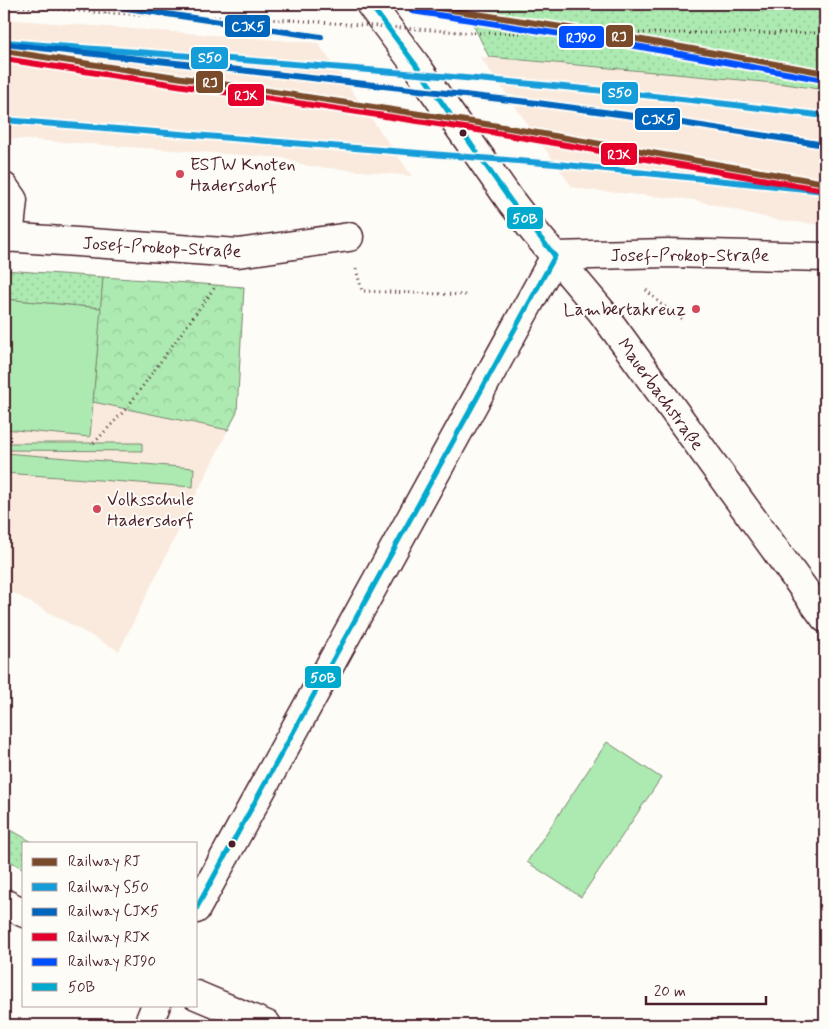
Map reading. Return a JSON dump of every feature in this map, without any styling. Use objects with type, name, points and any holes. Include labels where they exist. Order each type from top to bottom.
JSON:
[{"type":"main road","name":"Mauerbachstraße","points":[[370,4],[415,64],[510,200],[602,312],[825,618]]},
{"type":"main road","points":[[4,187],[13,200],[6,238]]},
{"type":"main road","name":"Josef-Prokop-Straße","points":[[6,238],[238,253],[349,237]]},
{"type":"main road","name":"Josef-Prokop-Straße","points":[[555,256],[666,253],[825,257]]},
{"type":"main road","points":[[198,905],[555,256]]},
{"type":"main road","points":[[4,903],[22,912]]},
{"type":"main road","points":[[198,995],[267,1025]]},
{"type":"main road","points":[[148,1025],[156,1006]]},
{"type":"path","points":[[105,4],[105,13]]},
{"type":"path","points":[[4,5],[105,13],[290,20],[474,33],[825,33]]},
{"type":"path","points":[[234,100],[372,109]]},
{"type":"path","points":[[349,237],[362,291],[467,295]]},
{"type":"path","points":[[94,442],[126,409],[238,253]]},
{"type":"path","points":[[661,304],[684,320]]},
{"type":"shaded area","points":[[4,19],[318,43],[412,176],[308,166],[282,158],[4,138]]},
{"type":"shaded area","points":[[480,57],[785,84],[825,90],[825,225],[776,220],[694,200],[572,187]]},
{"type":"shaded area","name":"Volksschule Hadersdorf","points":[[4,270],[244,287],[237,412],[119,651],[4,588]]},
{"type":"green space","points":[[463,4],[825,4],[825,90],[785,84],[489,57]]},
{"type":"green space","points":[[4,270],[103,277],[101,308],[4,299]]},
{"type":"green space","points":[[103,277],[244,287],[237,412],[228,430],[93,402]]},
{"type":"green space","points":[[4,299],[101,308],[90,437],[4,429]]},
{"type":"green space","points":[[4,443],[142,443],[142,451],[4,450]]},
{"type":"green space","points":[[4,453],[194,468],[193,487],[4,473]]},
{"type":"green space","points":[[607,742],[661,778],[581,897],[527,862]]},
{"type":"green space","points":[[4,826],[32,842],[22,842],[22,868],[4,858]]},
{"type":"rail line","name":"CJX5","points":[[100,4],[321,37]]},
{"type":"rail line","name":"RJ","points":[[413,4],[620,36],[825,73]]},
{"type":"rail line","name":"RJ90","points":[[412,11],[619,43],[824,80]]},
{"type":"rail line","name":"S50","points":[[4,42],[312,65],[518,83],[825,116]]},
{"type":"rail line","name":"CJX5","points":[[4,44],[537,103],[825,145]]},
{"type":"rail line","name":"RJ","points":[[4,51],[492,125],[825,183]]},
{"type":"rail line","name":"RJX","points":[[4,59],[491,132],[824,190]]},
{"type":"rail line","name":"S50","points":[[4,120],[556,164],[825,191]]},
{"type":"transit line","name":"50B","points":[[198,905],[555,256],[510,200],[415,64],[370,4]]},
{"type":"place","name":"ESTW Knoten Hadersdorf","points":[[180,174]]},
{"type":"place","name":"Lambertakreuz","points":[[696,309]]},
{"type":"place","name":"Volksschule Hadersdorf","points":[[97,509]]}]
